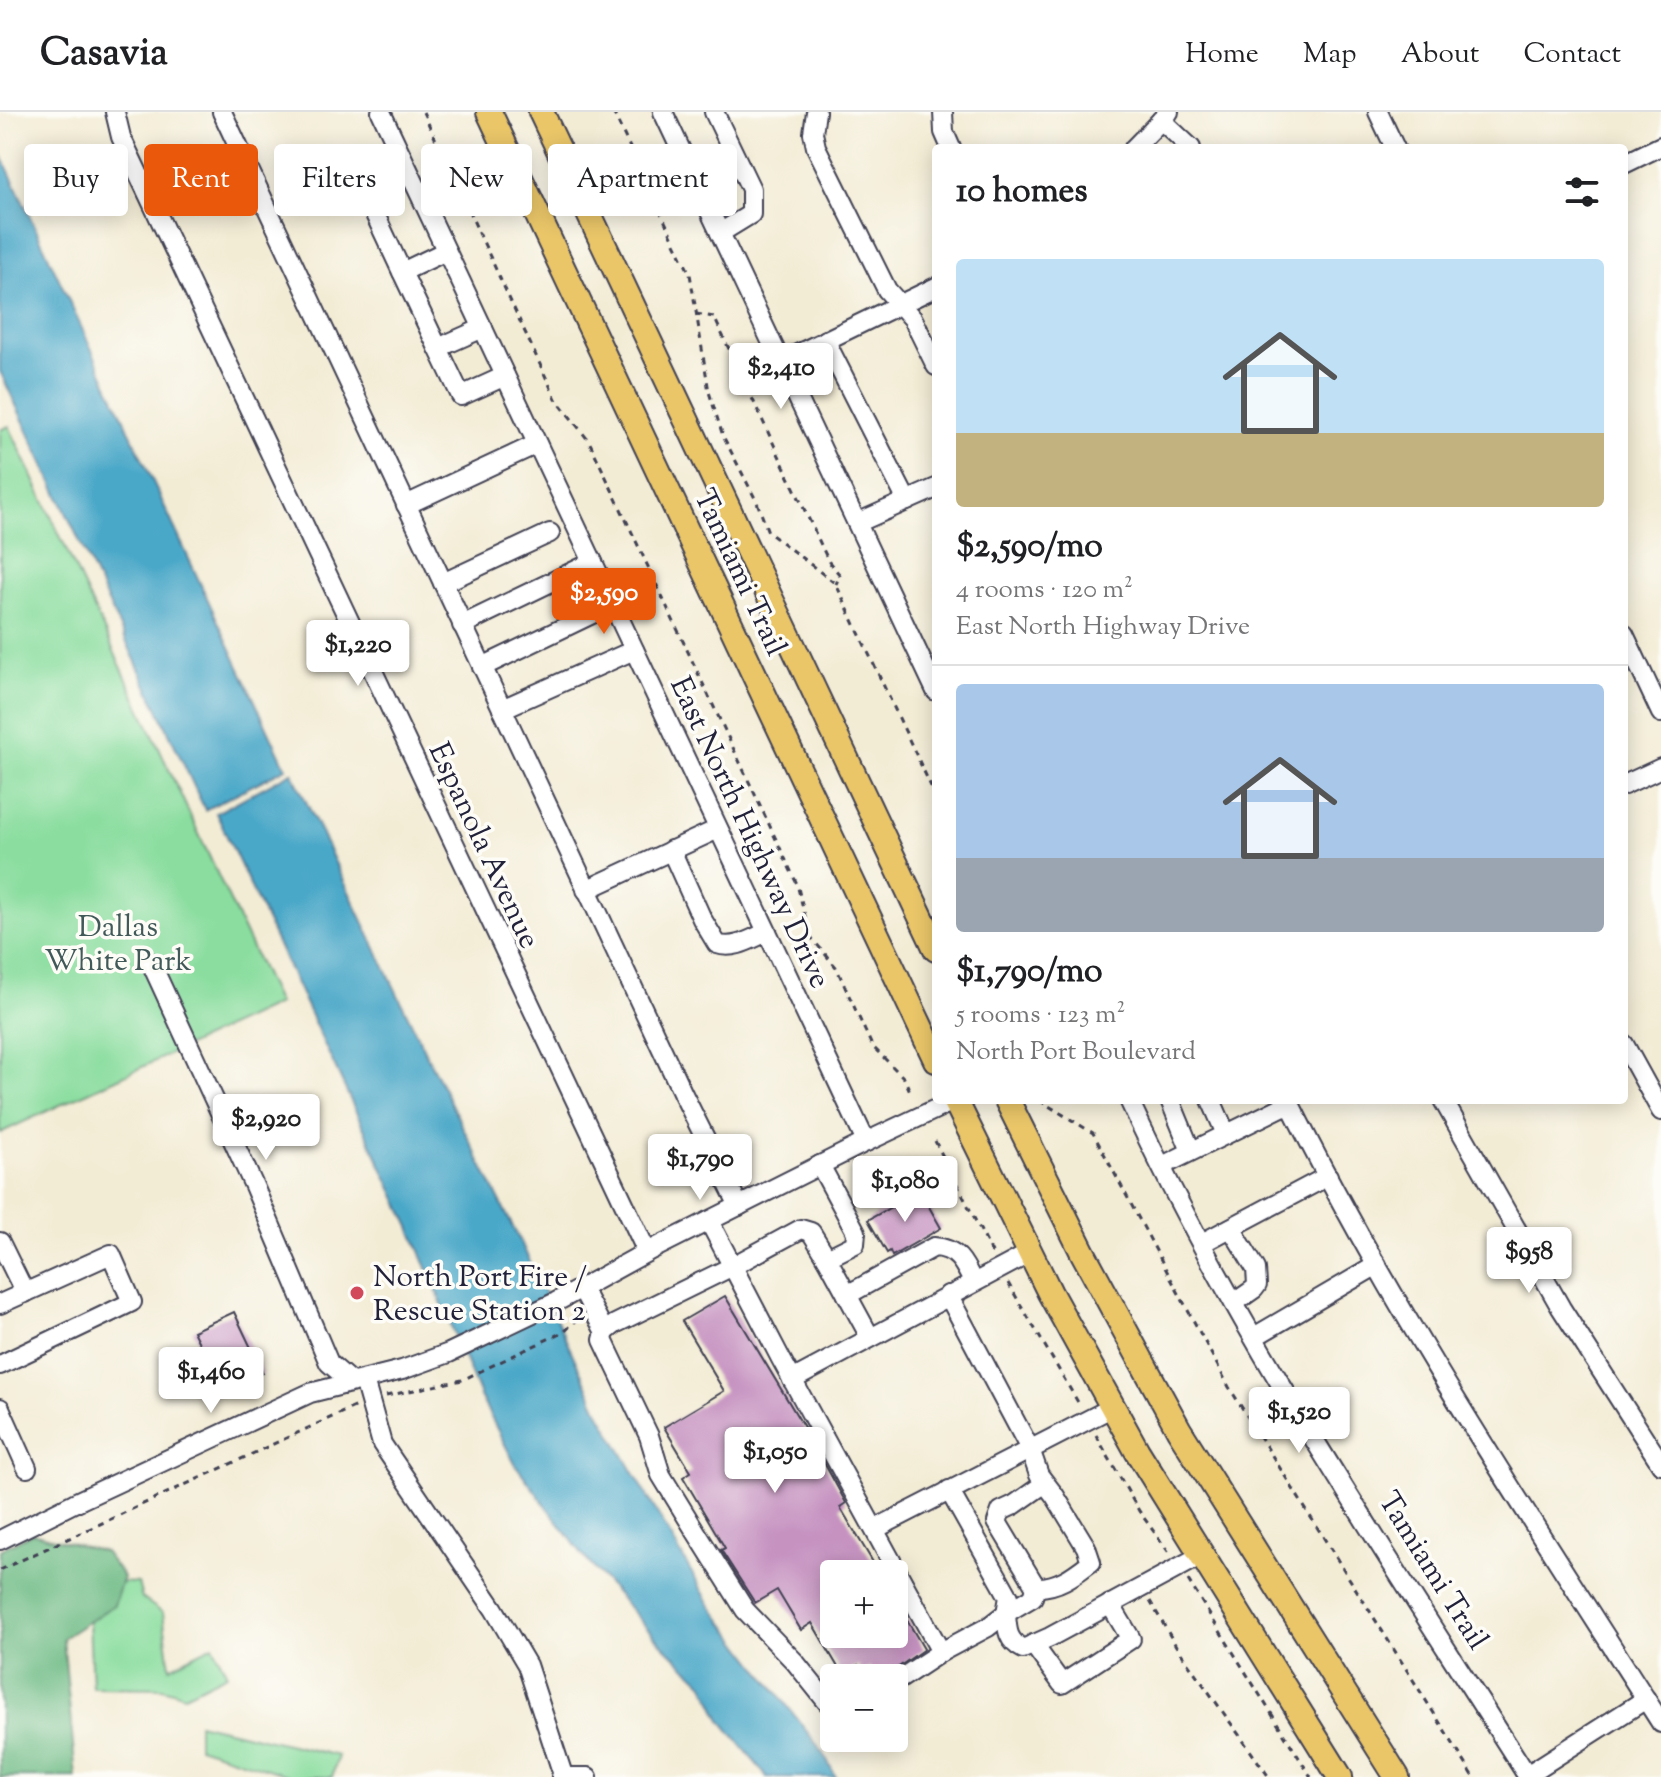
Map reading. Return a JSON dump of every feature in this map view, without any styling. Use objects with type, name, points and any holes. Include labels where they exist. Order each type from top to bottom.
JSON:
[{"type":"main road","name":"Tamiami Trail","points":[[489,112],[932,1052]]},
{"type":"main road","name":"Tamiami Trail","points":[[541,112],[932,941]]},
{"type":"main road","points":[[957,1104],[1030,1253],[1113,1407],[1190,1561],[1340,1777]]},
{"type":"main road","points":[[1009,1104],[1083,1253],[1179,1430],[1397,1777]]},
{"type":"street","name":"Espanola Avenue","points":[[115,112],[121,137],[647,1252]]},
{"type":"street","points":[[222,112],[586,890],[739,1206]]},
{"type":"street","name":"East North Highway Drive","points":[[381,112],[866,1142]]},
{"type":"street","points":[[664,112],[932,676]]},
{"type":"street","points":[[714,112],[751,189],[753,202],[751,214],[720,233]]},
{"type":"street","points":[[816,112],[813,133],[816,147],[887,290],[913,319],[932,358]]},
{"type":"street","points":[[943,112],[944,132],[949,144]]},
{"type":"street","points":[[1378,112],[1393,144]]},
{"type":"street","points":[[1138,144],[1165,116],[1188,144]]},
{"type":"street","points":[[1628,162],[1661,146]]},
{"type":"street","points":[[376,216],[461,396],[505,376]]},
{"type":"street","points":[[402,272],[446,251]]},
{"type":"street","points":[[781,362],[932,289]]},
{"type":"street","points":[[438,348],[483,328]]},
{"type":"street","points":[[825,340],[907,501]]},
{"type":"street","points":[[406,505],[537,444]]},
{"type":"street","points":[[857,523],[932,490]]},
{"type":"street","points":[[443,583],[550,533]]},
{"type":"street","points":[[462,625],[593,562]]},
{"type":"street","points":[[482,667],[613,604]]},
{"type":"street","points":[[1628,643],[1661,713]]},
{"type":"street","points":[[502,709],[634,650]]},
{"type":"street","points":[[1628,783],[1661,768]]},
{"type":"street","points":[[586,890],[718,829]]},
{"type":"street","points":[[671,850],[702,919],[717,944],[726,947],[736,945],[767,932]]},
{"type":"street","points":[[151,963],[254,1186],[329,1363],[357,1381],[370,1400],[382,1444],[521,1654],[562,1776],[588,1777]]},
{"type":"street","points":[[1628,1051],[1661,1111]]},
{"type":"street","points":[[0,1519],[4,1538],[310,1393],[449,1353],[947,1104]]},
{"type":"street","name":"Tamiami Trail","points":[[1131,1104],[1254,1337],[1358,1510],[1527,1776]]},
{"type":"street","points":[[1172,1104],[1191,1151]]},
{"type":"street","points":[[1213,1104],[1226,1134]]},
{"type":"street","points":[[1162,1166],[1283,1104]]},
{"type":"street","points":[[1291,1104],[1377,1265],[1478,1435],[1661,1723]]},
{"type":"street","points":[[1445,1104],[1561,1308],[1661,1464]]},
{"type":"street","points":[[820,1165],[856,1232],[855,1244],[827,1258]]},
{"type":"street","points":[[1202,1243],[1328,1176]]},
{"type":"street","points":[[709,1221],[941,1652]]},
{"type":"street","points":[[1231,1228],[1257,1276],[1254,1289],[1234,1303]]},
{"type":"street","points":[[820,1693],[745,1610],[696,1532],[661,1475],[649,1436],[603,1340],[605,1332],[615,1324],[801,1229],[811,1232],[870,1337]]},
{"type":"street","points":[[0,1242],[25,1293]]},
{"type":"street","points":[[847,1295],[934,1247],[958,1255],[973,1282]]},
{"type":"street","points":[[792,1380],[1030,1253]]},
{"type":"street","points":[[0,1304],[111,1254],[132,1302],[0,1365]]},
{"type":"street","points":[[1254,1337],[1377,1265]]},
{"type":"street","points":[[582,1289],[605,1332]]},
{"type":"street","points":[[948,1295],[1030,1449],[1044,1484],[1086,1547],[1091,1562],[1068,1579],[1047,1588],[1036,1587]]},
{"type":"street","points":[[875,1529],[1113,1407]]},
{"type":"street","points":[[0,1408],[27,1468]]},
{"type":"street","points":[[908,1674],[1033,1597],[1036,1587],[997,1522],[1001,1511],[1044,1484]]},
{"type":"street","points":[[949,1490],[1009,1597],[1006,1613],[1008,1637],[1023,1649],[1190,1561]]},
{"type":"street","points":[[1033,1644],[1062,1684],[1131,1639],[1110,1604]]},
{"type":"street","points":[[1527,1776],[1646,1699]]},
{"type":"path","points":[[423,112],[556,399],[589,441],[797,884],[810,936],[836,967],[872,1046],[904,1078],[910,1091]]},
{"type":"path","points":[[613,112],[690,274],[714,407],[723,436],[757,502],[768,532],[836,584],[932,788]]},
{"type":"path","points":[[696,314],[714,317],[829,562],[840,575],[836,584]]},
{"type":"path","points":[[1046,1104],[1093,1133],[1229,1387],[1474,1777]]},
{"type":"path","points":[[935,1141],[999,1269],[1025,1309],[1139,1511],[1190,1561],[1311,1777]]},
{"type":"path","points":[[0,1570],[370,1400],[462,1380],[565,1331]]},
{"type":"path","points":[[1142,1586],[1176,1646],[1269,1777]]},
{"type":"green space","name":"Dallas White Park","points":[[9,426],[278,1004],[0,1133],[0,430]]},
{"type":"green space","points":[[32,1533],[104,1552],[123,1577],[114,1605],[63,1638],[76,1777],[0,1777],[0,1550]]},
{"type":"green space","points":[[113,1582],[138,1583],[142,1598],[163,1613],[170,1667],[213,1645],[227,1674],[185,1695],[163,1688],[92,1687],[88,1598]]},
{"type":"green space","points":[[198,1723],[338,1756],[332,1777],[293,1777],[198,1747]]},
{"type":"water","points":[[0,152],[24,204],[24,216],[30,216],[286,768],[205,810],[0,371]]},
{"type":"water","points":[[292,772],[428,1058],[525,1251],[600,1414],[711,1606],[824,1754],[836,1777],[767,1777],[721,1720],[704,1684],[655,1637],[585,1558],[515,1464],[481,1398],[410,1227],[216,813]]},
{"type":"building","points":[[920,1191],[941,1228],[892,1256],[890,1251],[887,1253],[868,1220]]},
{"type":"building","points":[[725,1296],[811,1439],[846,1503],[840,1507],[872,1560],[820,1560],[820,1637],[812,1623],[801,1630],[777,1590],[755,1603],[721,1550],[725,1548],[683,1477],[691,1472],[664,1427],[724,1391],[682,1321]]},
{"type":"building","points":[[234,1312],[263,1373],[223,1392],[193,1331]]},
{"type":"building","points":[[908,1622],[924,1649],[903,1664],[836,1664],[827,1648],[908,1648]]},
{"type":"place","name":"North Port Fire / Rescue Station 2","points":[[357,1293]]}]
